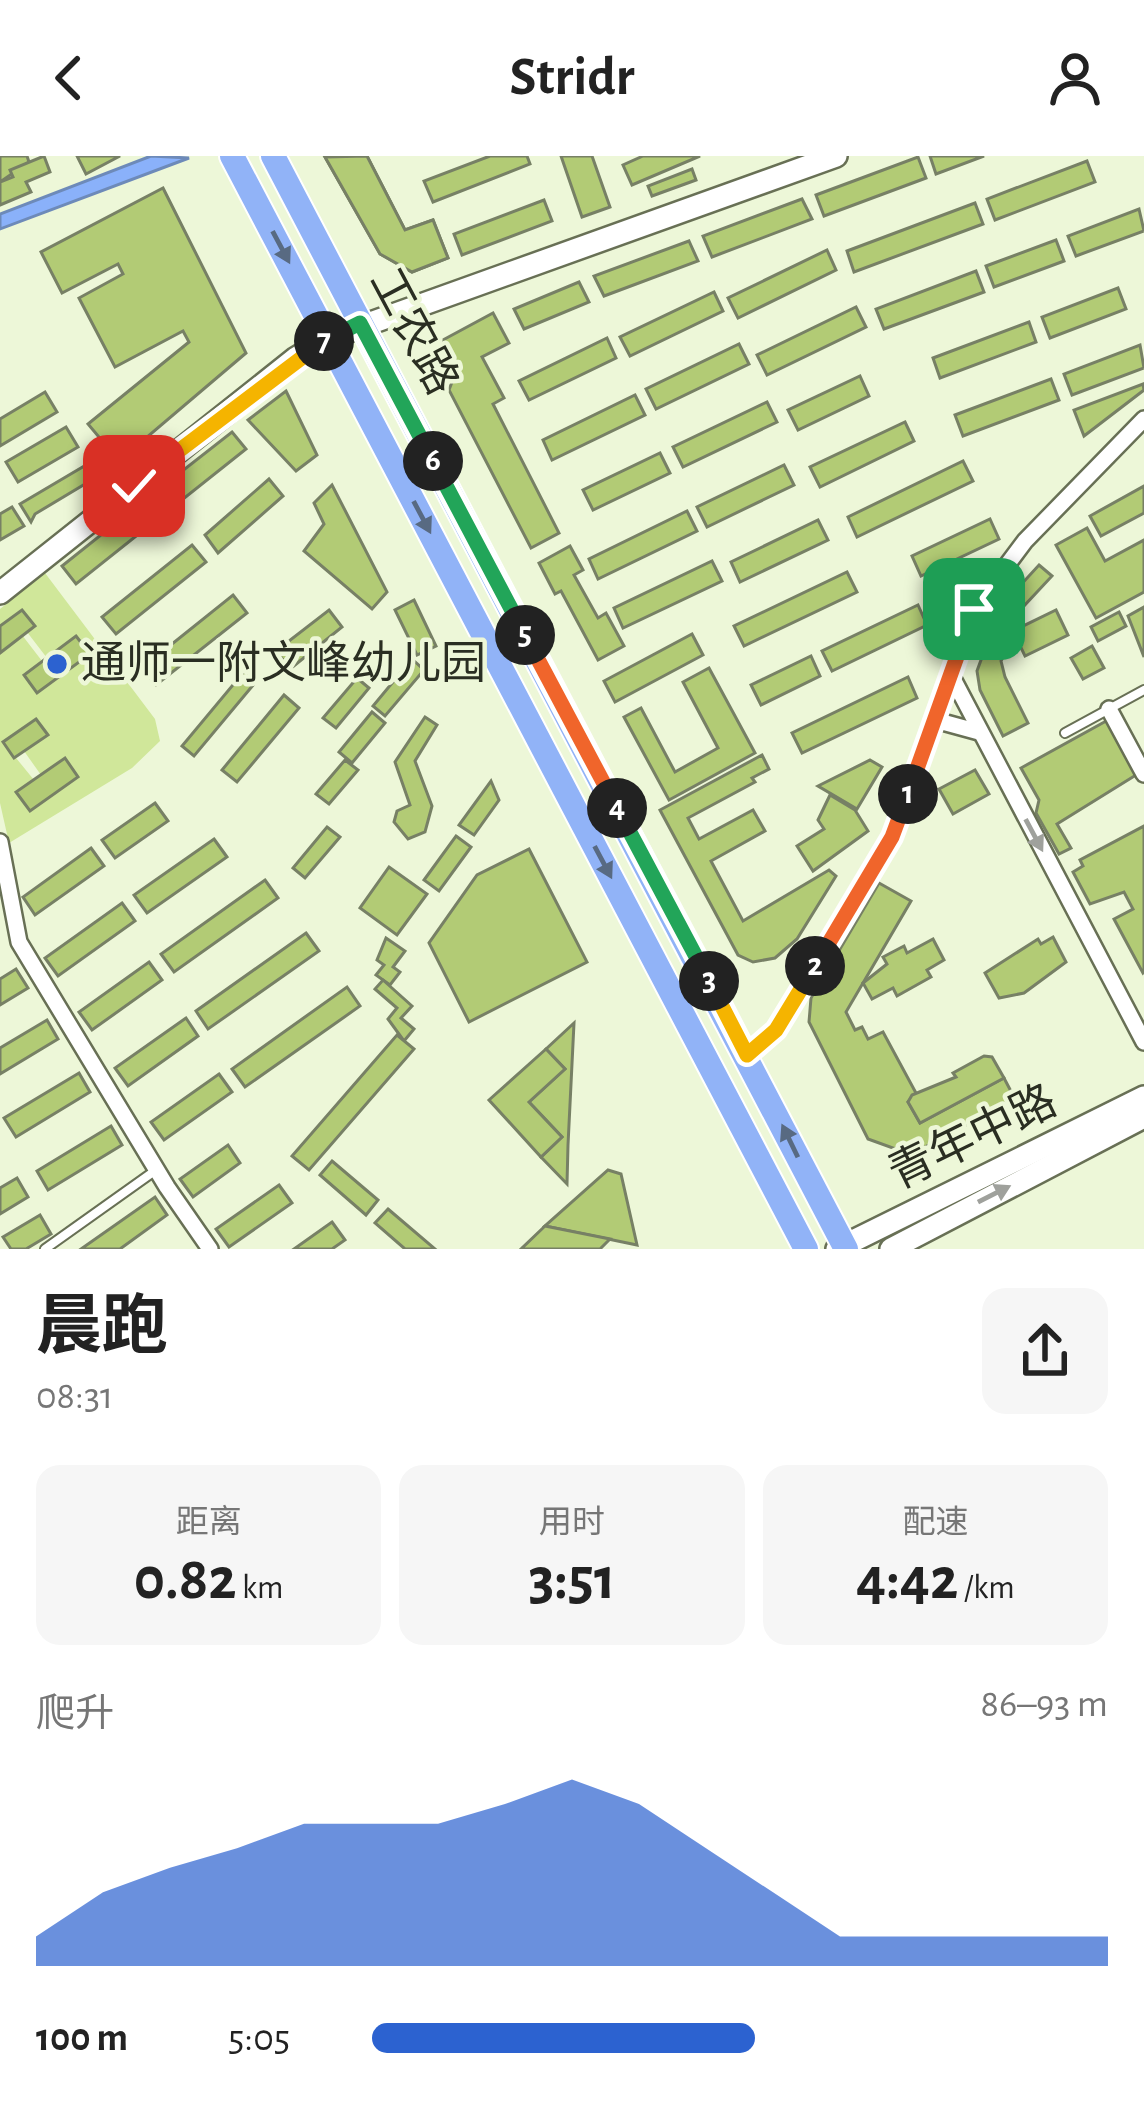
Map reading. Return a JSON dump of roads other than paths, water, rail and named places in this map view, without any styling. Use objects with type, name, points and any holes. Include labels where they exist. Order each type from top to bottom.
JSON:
[{"type":"main road","name":"工农路","points":[[232,156],[806,1249]]},
{"type":"main road","name":"工农路","points":[[273,156],[747,1055],[842,1248]]},
{"type":"street","points":[[0,593],[296,358],[329,338],[360,323],[836,156]]},
{"type":"street","points":[[747,1055],[776,1030],[892,837],[974,609],[1024,541],[1144,419]]},
{"type":"street","points":[[951,675],[1144,1042]]},
{"type":"street","points":[[1108,709],[1144,774]]},
{"type":"street","points":[[935,719],[979,731]]},
{"type":"street","points":[[0,842],[19,943],[156,1170],[210,1249]]},
{"type":"street","name":"青年中路","points":[[842,1248],[1144,1097]]},
{"type":"street","name":"青年中路","points":[[891,1249],[1144,1117]]},
{"type":"lane","points":[[1065,733],[1144,690]]},
{"type":"lane","points":[[45,1249],[156,1170]]},
{"type":"water","points":[[151,156],[189,158],[0,229],[0,214]]},
{"type":"place","name":"通师一附文峰幼儿园","points":[[57,664]]}]
